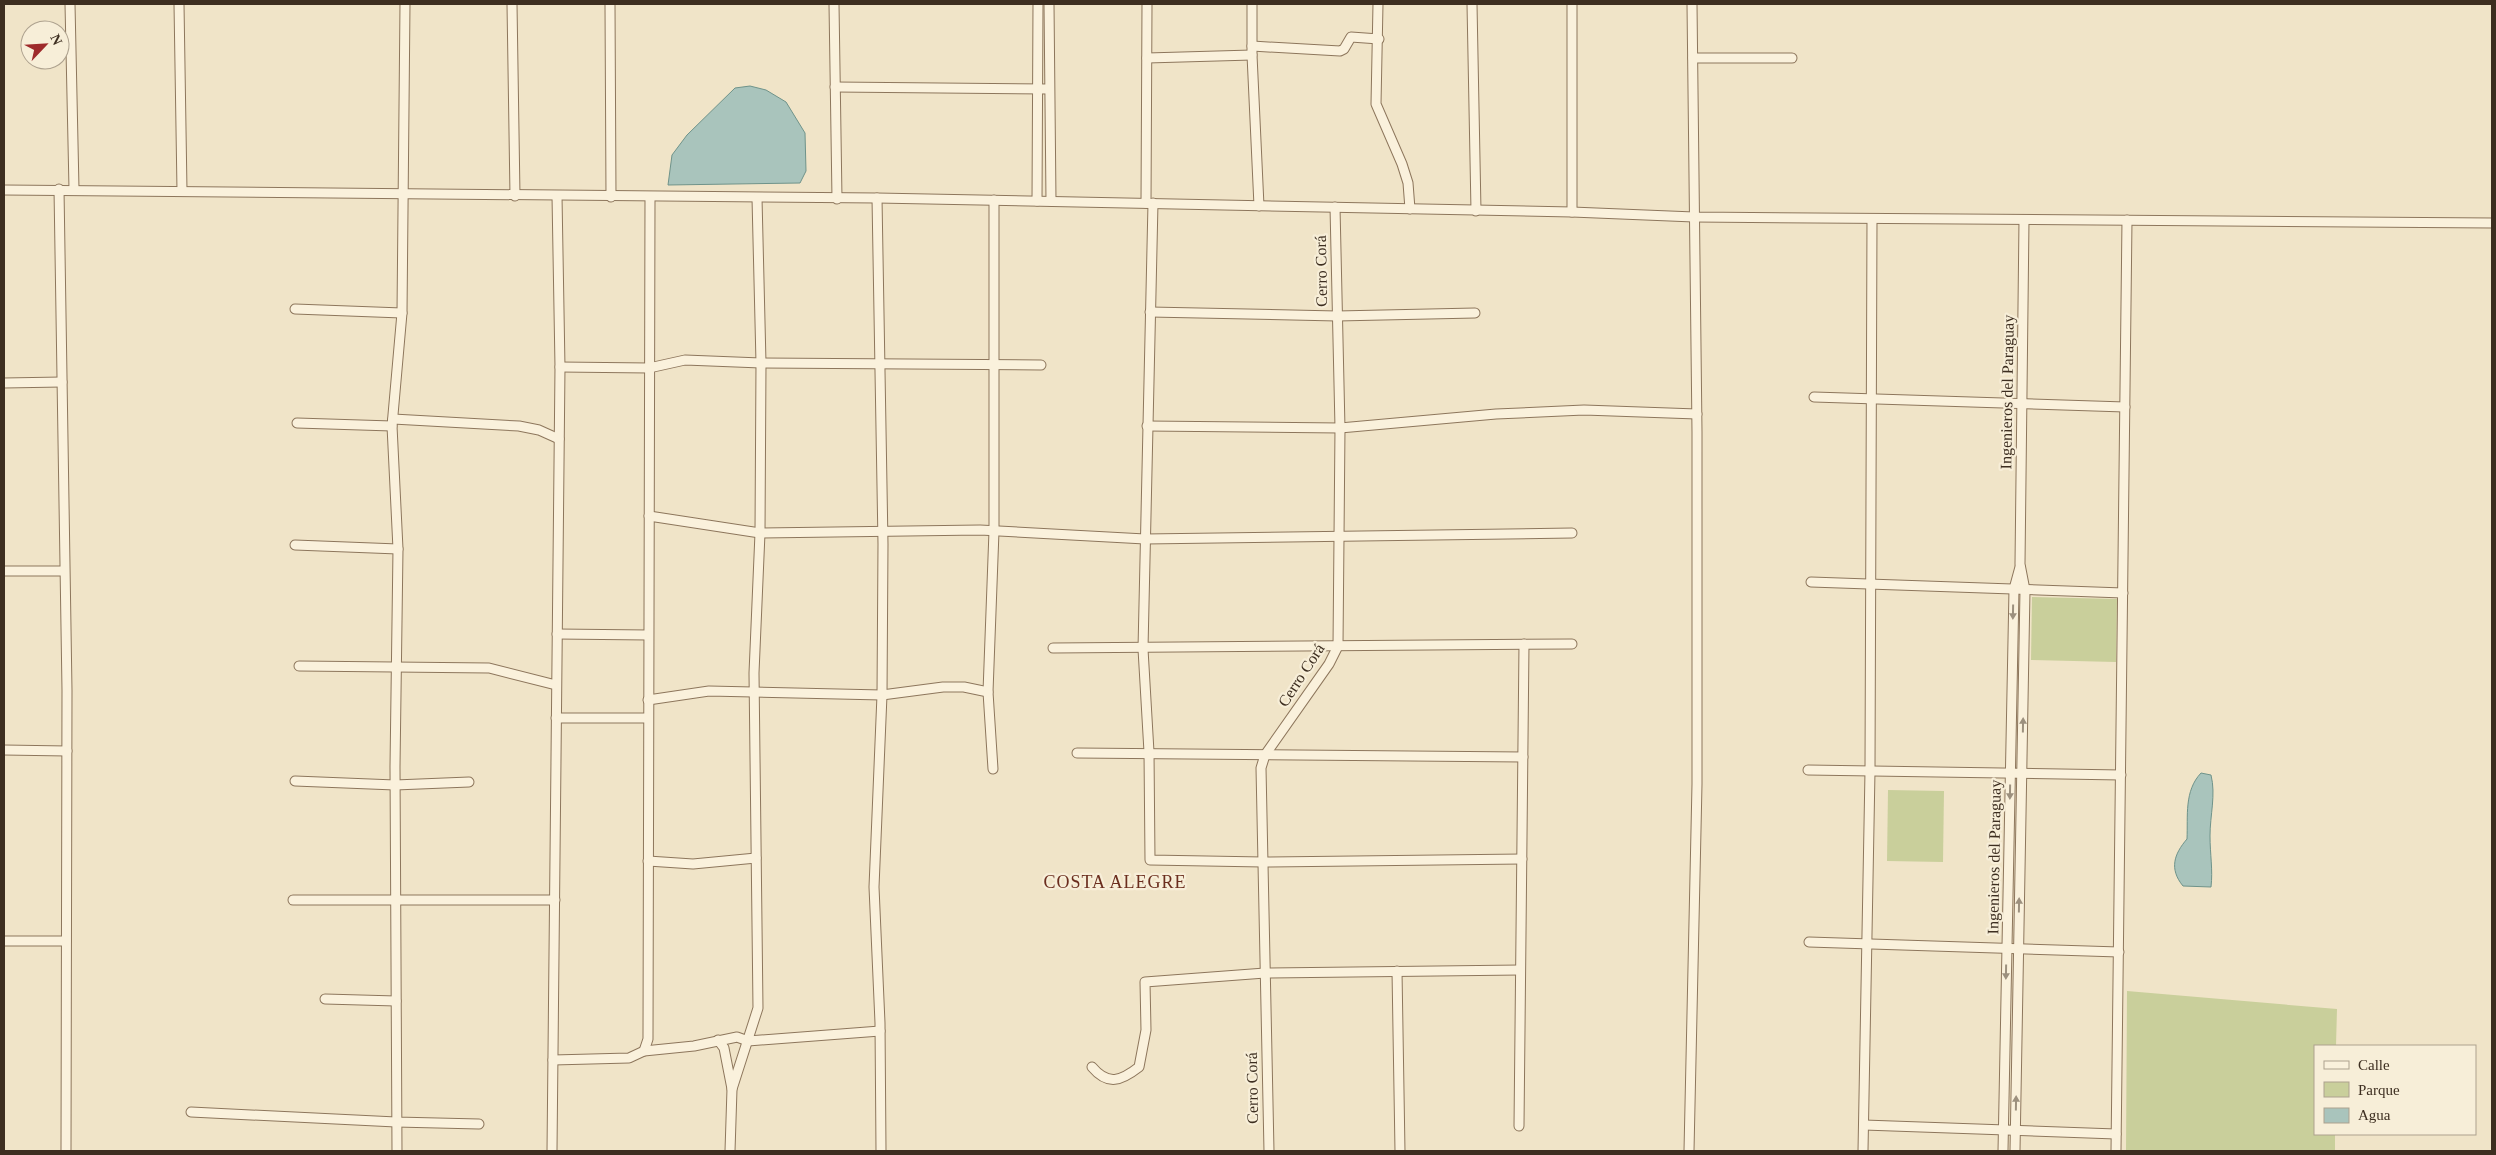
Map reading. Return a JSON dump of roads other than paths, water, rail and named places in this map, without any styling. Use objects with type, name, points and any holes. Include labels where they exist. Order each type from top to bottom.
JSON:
[{"type":"street","points":[[70,4],[74,189]]},
{"type":"street","points":[[179,4],[182,191]]},
{"type":"street","points":[[396,1151],[395,785],[398,549],[392,423],[402,313],[405,4]]},
{"type":"street","points":[[512,4],[515,196]]},
{"type":"street","points":[[610,4],[611,196]]},
{"type":"street","points":[[834,4],[837,199]]},
{"type":"street","points":[[1037,201],[1038,4]]},
{"type":"street","points":[[1050,4],[1051,201]]},
{"type":"street","points":[[1147,4],[1150,312],[1143,649],[1149,752],[1150,860],[1263,862],[1522,859]]},
{"type":"street","points":[[1252,4],[1252,50],[1259,206]]},
{"type":"street","points":[[1378,4],[1379,39],[1376,104],[1402,164],[1408,183],[1410,209]]},
{"type":"street","points":[[1472,4],[1476,210]]},
{"type":"street","points":[[1572,4],[1572,212]]},
{"type":"street","points":[[1689,1151],[1697,784],[1697,414],[1692,4]]},
{"type":"street","points":[[1147,58],[1252,50],[1340,51],[1351,37],[1379,39]]},
{"type":"street","points":[[1693,58],[1792,58]]},
{"type":"street","points":[[835,87],[1050,89]]},
{"type":"street","points":[[59,189],[67,751],[66,1151]]},
{"type":"street","points":[[4,190],[74,189],[515,196],[877,198],[1572,212],[1694,217],[2492,223]]},
{"type":"street","points":[[552,1151],[560,367],[557,196]]},
{"type":"street","points":[[644,1052],[648,1039],[650,197]]},
{"type":"street","points":[[732,1089],[758,1008],[754,693],[760,533],[761,363],[757,198]]},
{"type":"street","points":[[877,198],[883,531],[882,696],[874,887],[880,1032],[881,1151]]},
{"type":"street","points":[[993,769],[988,692],[994,531],[994,200]]},
{"type":"street","name":"Cerro Corá","points":[[1269,1151],[1261,768],[1266,755],[1329,664],[1338,646],[1340,428],[1335,207]]},
{"type":"street","points":[[1864,1151],[1870,771],[1872,219]]},
{"type":"street","name":"Ingenieros del Paraguay","points":[[2015,1151],[2025,590],[2020,564],[2024,220]]},
{"type":"street","points":[[2116,1151],[2127,220]]},
{"type":"street","points":[[295,309],[402,313]]},
{"type":"street","points":[[1150,312],[1337,316],[1475,313]]},
{"type":"street","points":[[560,367],[649,368],[685,360],[761,363],[1041,365]]},
{"type":"street","points":[[4,382],[62,382]]},
{"type":"street","points":[[1814,397],[2125,407]]},
{"type":"street","points":[[1148,426],[1340,428],[1496,414],[1575,411],[1697,414]]},
{"type":"street","points":[[297,423],[519,426],[539,430],[559,439]]},
{"type":"street","points":[[648,516],[760,533],[994,531],[1145,539],[1572,533]]},
{"type":"street","points":[[295,544],[398,549]]},
{"type":"street","name":"Ingenieros del Paraguay","points":[[2003,1151],[2014,590],[2020,564]]},
{"type":"street","points":[[4,571],[64,571]]},
{"type":"street","points":[[1811,582],[2123,593]]},
{"type":"street","points":[[557,634],[648,635]]},
{"type":"street","points":[[1519,1126],[1524,644]]},
{"type":"street","points":[[1054,648],[1143,649],[1572,644]]},
{"type":"street","points":[[299,666],[489,668],[556,685]]},
{"type":"street","points":[[648,700],[696,692],[882,696],[943,687],[964,687],[988,692]]},
{"type":"street","points":[[556,718],[648,718]]},
{"type":"street","points":[[4,750],[67,751]]},
{"type":"street","points":[[1077,753],[1149,752],[1523,757]]},
{"type":"street","points":[[1808,770],[2121,776]]},
{"type":"street","points":[[295,780],[395,785],[469,782]]},
{"type":"street","points":[[648,861],[693,864],[756,858]]},
{"type":"street","points":[[293,900],[395,902],[555,900]]},
{"type":"street","points":[[4,941],[66,940]]},
{"type":"street","points":[[1809,942],[2118,952]]},
{"type":"street","points":[[1092,1067],[1100,1076],[1113,1080],[1125,1078],[1139,1068],[1146,1030],[1145,982],[1265,973],[1520,970]]},
{"type":"street","points":[[1397,971],[1400,1151]]},
{"type":"street","points":[[326,999],[396,1001]]},
{"type":"street","points":[[553,1060],[629,1058],[644,1052],[694,1046],[736,1037],[748,1041],[880,1032]]},
{"type":"street","points":[[718,1040],[724,1048],[732,1089],[730,1151]]},
{"type":"street","points":[[192,1112],[479,1124]]},
{"type":"street","points":[[1864,1125],[2116,1134]]},
{"type":"water","points":[[750,86],[766,90],[786,102],[805,133],[806,171],[800,183],[668,185],[672,155],[687,135],[735,88]]},
{"type":"water","points":[[2201,773],[2211,775],[2212,783],[2211,887],[2183,886],[2176,874],[2175,868],[2176,856],[2187,839],[2189,796]]},
{"type":"district","name":"COSTA ALEGRE","points":[[1115,882]]}]
